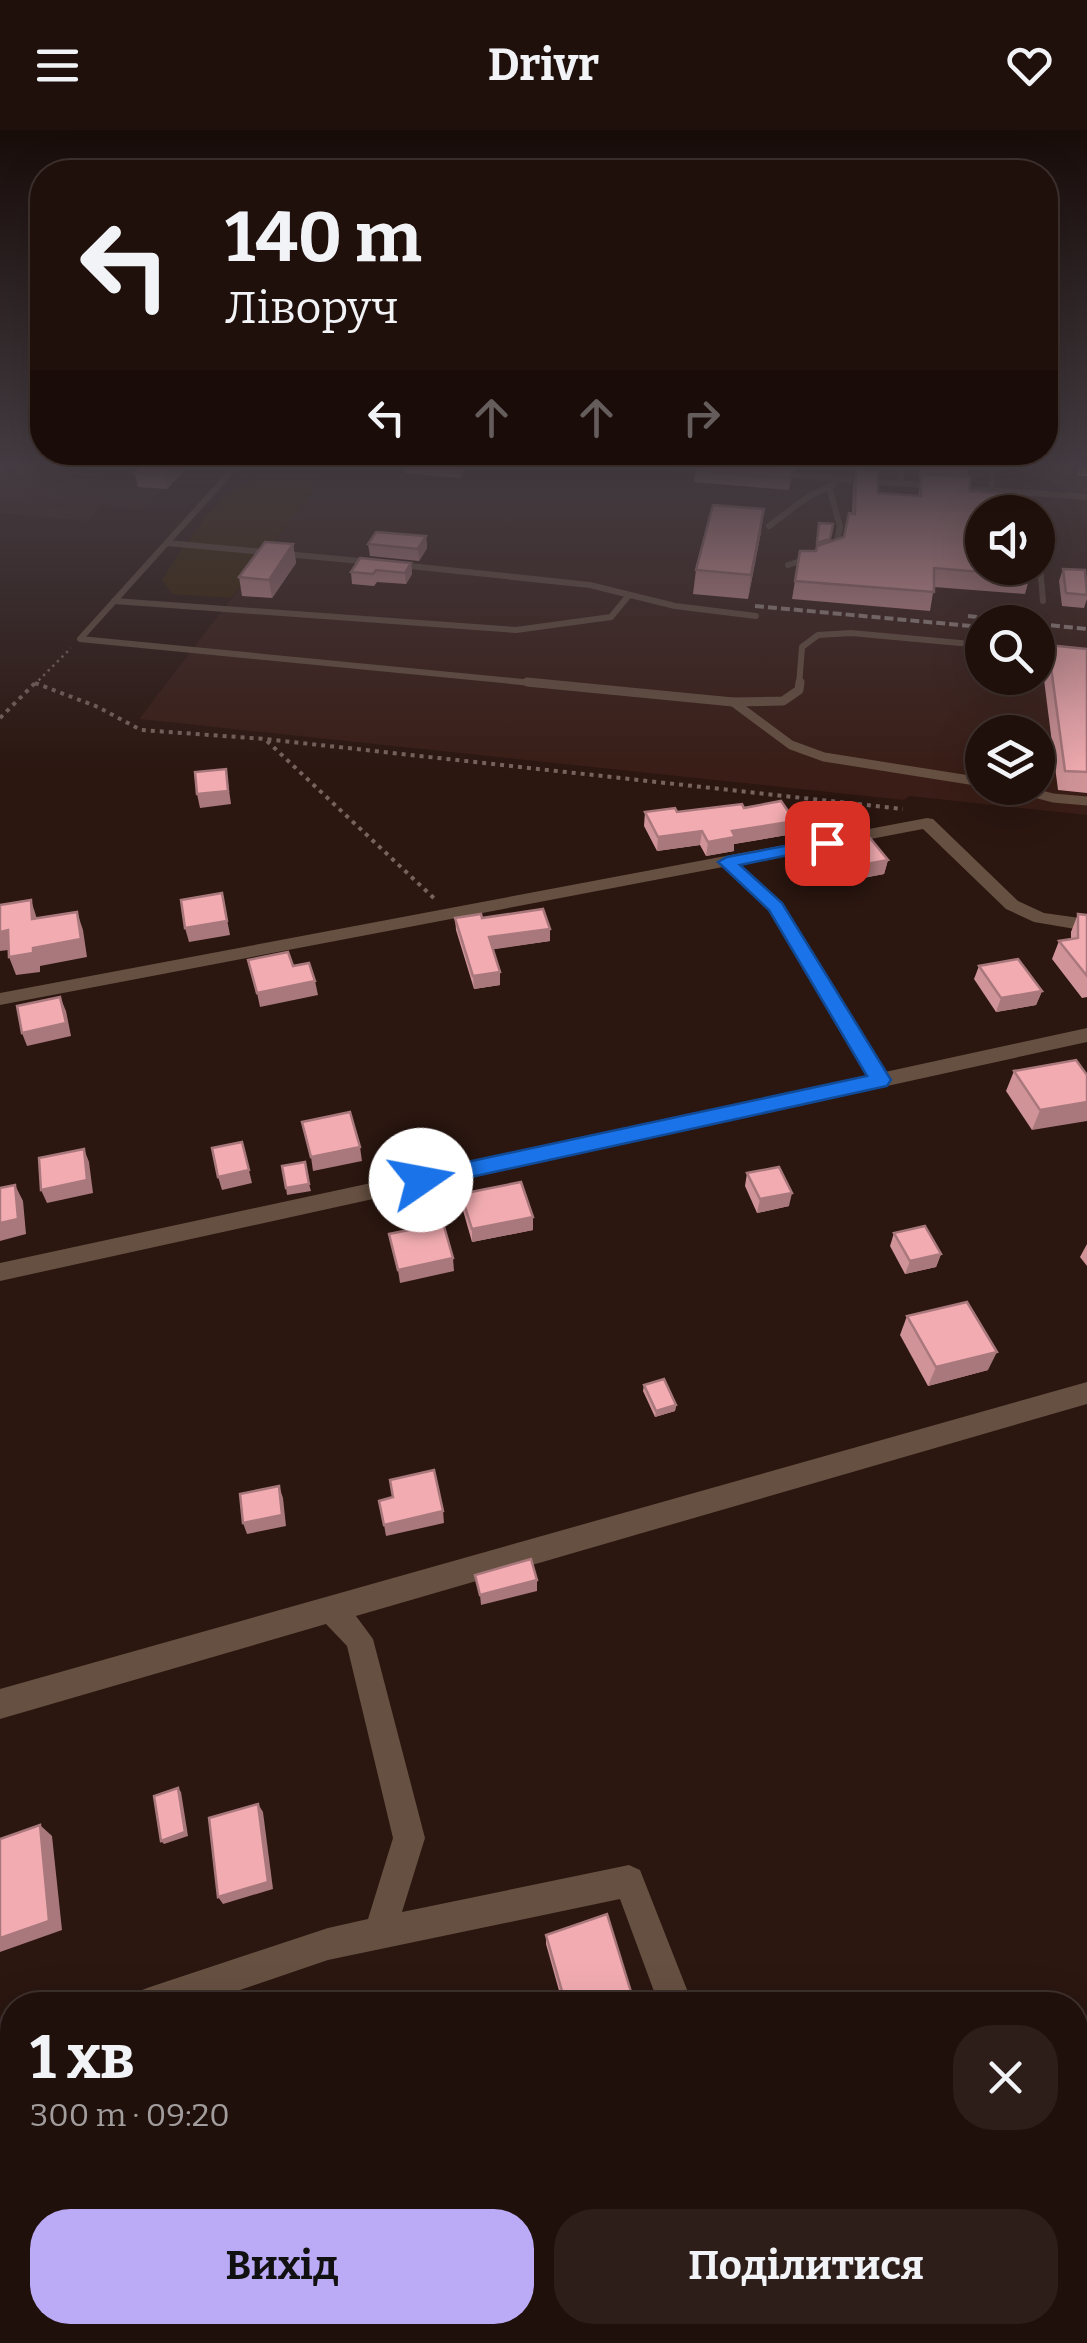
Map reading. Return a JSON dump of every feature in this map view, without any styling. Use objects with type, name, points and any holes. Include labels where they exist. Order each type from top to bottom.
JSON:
[{"type":"street","points":[[0,999],[927,823],[1012,904],[1040,918],[1087,925]]},
{"type":"street","points":[[727,862],[776,906],[880,1080]]},
{"type":"street","points":[[0,1272],[1087,1035]]},
{"type":"street","points":[[0,1704],[1083,1401]]},
{"type":"street","points":[[332,1611],[359,1639],[409,1838],[380,1933]]},
{"type":"street","points":[[186,1992],[328,1944],[629,1882],[671,1992]]},
{"type":"lane","points":[[80,638],[144,567]]},
{"type":"lane","points":[[427,567],[590,585],[674,606],[756,616]]},
{"type":"lane","points":[[1042,585],[1043,601]]},
{"type":"lane","points":[[114,601],[516,630],[611,617],[629,595]]},
{"type":"lane","points":[[80,638],[733,702],[783,702],[799,690],[802,647],[818,635],[965,644]]},
{"type":"lane","points":[[1055,651],[1087,654]]},
{"type":"lane","points":[[733,702],[791,744],[824,757],[965,779]]},
{"type":"lane","points":[[1055,798],[1087,801]]},
{"type":"path","points":[[0,718],[80,638]]},
{"type":"path","points":[[35,683],[98,707],[141,730],[265,739],[825,798],[909,810],[927,823]]},
{"type":"path","points":[[265,739],[318,782],[392,861],[452,913]]},
{"type":"shaded area","points":[[170,567],[255,567],[231,598],[173,594],[162,580]]},
{"type":"shaded area","points":[[256,567],[965,567],[965,585],[1055,585],[1055,567],[1087,567],[1087,815],[993,805],[1055,805],[1055,715],[965,715],[965,802],[909,796],[904,800],[139,719]]},
{"type":"building","points":[[246,567],[277,567],[269,580],[239,577]]},
{"type":"building","points":[[354,567],[408,567],[405,573],[351,572]]},
{"type":"building","points":[[697,567],[753,567],[751,575]]},
{"type":"building","points":[[797,567],[965,567],[965,571],[934,568],[934,592],[795,581]]},
{"type":"building","points":[[1063,569],[1085,570],[1087,595],[1066,593]]},
{"type":"building","points":[[1055,646],[1087,649],[1087,772],[1065,771],[1055,695]]},
{"type":"building","points":[[226,769],[228,791],[197,794],[195,772]]},
{"type":"building","points":[[781,801],[795,821],[732,831],[735,837],[708,842],[702,831],[658,837],[645,812],[742,804],[744,808]]},
{"type":"building","points":[[870,838],[888,860],[850,867],[834,845]]},
{"type":"building","points":[[222,893],[227,921],[185,928],[181,900]]},
{"type":"building","points":[[31,900],[32,919],[77,912],[81,939],[9,957],[8,930],[0,932],[0,905]]},
{"type":"building","points":[[543,909],[550,929],[489,937],[500,972],[473,976],[455,918]]},
{"type":"building","points":[[1078,914],[1087,915],[1087,976],[1059,941],[1078,938]]},
{"type":"building","points":[[288,952],[293,966],[309,963],[315,981],[257,993],[248,960]]},
{"type":"building","points":[[1018,959],[1042,991],[1001,998],[979,966]]},
{"type":"building","points":[[60,997],[66,1023],[22,1033],[17,1006]]},
{"type":"building","points":[[1076,1060],[1087,1075],[1087,1102],[1040,1110],[1014,1071]]},
{"type":"building","points":[[350,1112],[360,1147],[311,1157],[302,1122]]},
{"type":"building","points":[[242,1142],[249,1170],[218,1177],[212,1148]]},
{"type":"building","points":[[84,1149],[87,1180],[41,1190],[39,1158]]},
{"type":"building","points":[[305,1162],[309,1184],[286,1188],[282,1166]]},
{"type":"building","points":[[779,1167],[792,1193],[760,1199],[747,1173]]},
{"type":"building","points":[[521,1182],[533,1217],[472,1229],[461,1194]]},
{"type":"building","points":[[15,1185],[18,1219],[0,1223],[0,1188]]},
{"type":"building","points":[[443,1223],[453,1258],[398,1270],[389,1234]]},
{"type":"building","points":[[925,1226],[941,1254],[910,1261],[894,1233]]},
{"type":"building","points":[[967,1302],[997,1352],[936,1367],[907,1316]]},
{"type":"building","points":[[664,1379],[676,1405],[656,1411],[644,1385]]},
{"type":"building","points":[[434,1470],[443,1511],[384,1525],[379,1501],[393,1497],[390,1480]]},
{"type":"building","points":[[279,1486],[282,1515],[243,1523],[240,1494]]},
{"type":"building","points":[[531,1559],[537,1580],[480,1595],[475,1575]]},
{"type":"building","points":[[178,1788],[185,1832],[161,1841],[154,1796]]},
{"type":"building","points":[[258,1804],[268,1882],[218,1897],[209,1818]]},
{"type":"building","points":[[40,1825],[49,1921],[0,1938],[0,1839]]},
{"type":"building","points":[[607,1914],[631,1992],[562,1992],[546,1935]]},
{"type":"railway","points":[[755,606],[965,625]]},
{"type":"railway","points":[[1055,626],[1087,629]]},
{"type":"route","points":[[421,1180],[880,1080],[776,906],[727,862],[827,843]]}]
